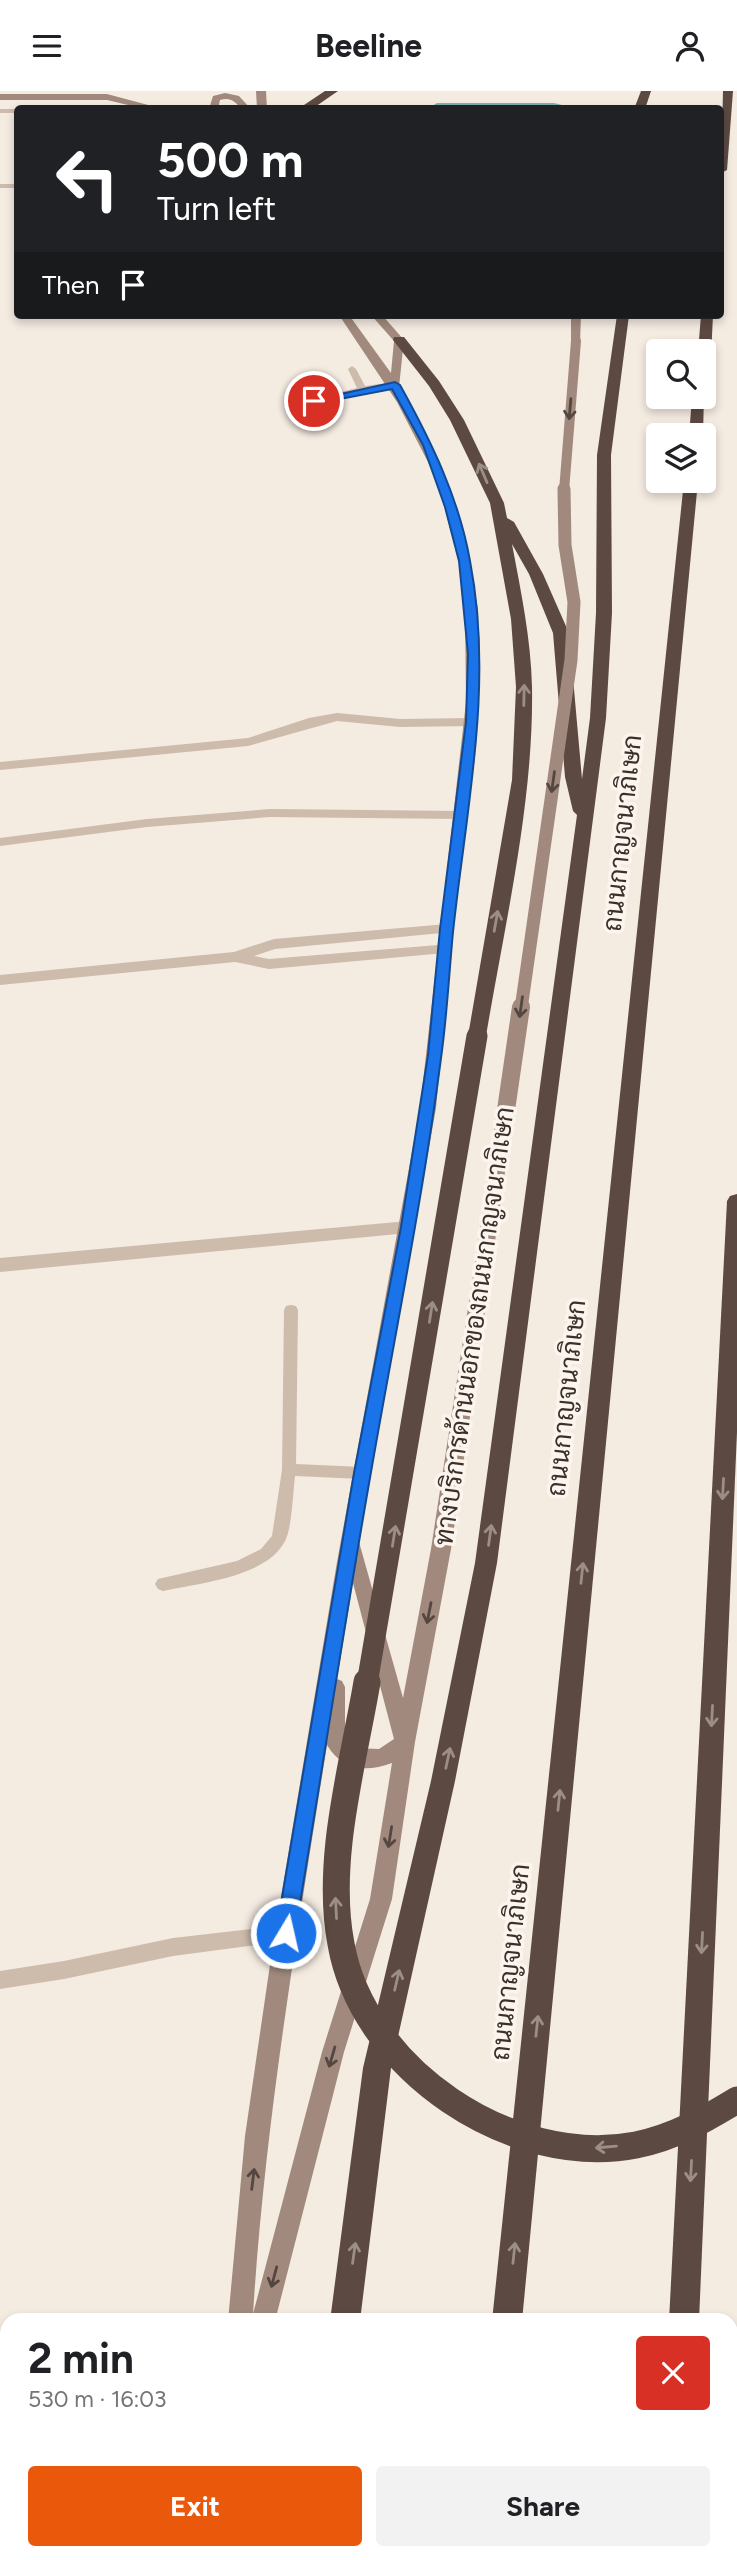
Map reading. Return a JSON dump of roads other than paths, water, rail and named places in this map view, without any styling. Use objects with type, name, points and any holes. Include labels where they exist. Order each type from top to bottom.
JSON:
[{"type":"highway","points":[[310,105],[333,91]]},
{"type":"highway","points":[[724,136],[728,91]]},
{"type":"highway","points":[[346,2313],[377,2068],[443,1781],[485,1563],[598,718],[603,644],[604,455],[623,319]]},
{"type":"highway","points":[[705,339],[708,319]]},
{"type":"highway","points":[[399,340],[434,384],[457,420],[496,503],[536,574],[561,633],[573,777],[584,827]]},
{"type":"highway","name":"ถนนกาญจนาภิเษก","points":[[508,2313],[690,493]]},
{"type":"highway","points":[[496,503],[519,619],[524,687],[520,780],[339,1847],[335,1887],[336,1917],[343,1953],[359,2000],[388,2046],[405,2066],[444,2099],[482,2122],[548,2144],[570,2147],[643,2143],[691,2129],[737,2100]]},
{"type":"highway","points":[[684,2313],[737,1201]]},
{"type":"main road","points":[[214,105],[216,98],[229,95],[236,97],[243,105]]},
{"type":"main road","points":[[0,97],[107,97],[142,105]]},
{"type":"main road","points":[[0,104],[79,105]]},
{"type":"main road","points":[[240,2313],[243,2259],[286,1933],[351,1537],[408,1227],[435,1055],[472,722],[474,642],[465,561],[441,476],[416,420],[395,385],[347,319]]},
{"type":"main road","points":[[380,319],[399,340],[395,385]]},
{"type":"main road","name":"ทางบริการด้านนอกของถนนกาญจนาภิเษก","points":[[264,2313],[333,2052],[381,1899],[405,1742],[442,1549],[571,660],[574,602],[565,545],[563,506],[576,319]]},
{"type":"main road","points":[[334,1642],[335,1741],[347,1756],[374,1761],[394,1753],[405,1742],[365,1600],[351,1537]]},
{"type":"street","points":[[0,766],[248,742],[268,738],[314,721],[337,717],[400,723],[472,722]]},
{"type":"street","points":[[0,980],[234,957],[274,944],[447,929]]},
{"type":"street","points":[[234,957],[269,964],[445,949]]},
{"type":"street","points":[[0,1265],[408,1227]]},
{"type":"lane","points":[[352,369],[362,390]]},
{"type":"lane","points":[[291,405],[395,385]]},
{"type":"lane","points":[[0,842],[147,823],[270,813],[461,815]]},
{"type":"lane","points":[[163,1584],[240,1567],[266,1554],[279,1538],[289,1470],[291,1310]]},
{"type":"lane","points":[[289,1470],[362,1473]]},
{"type":"lane","points":[[0,1980],[64,1970],[173,1947],[286,1933]]},
{"type":"water","points":[[554,103],[562,105],[434,105]]}]
